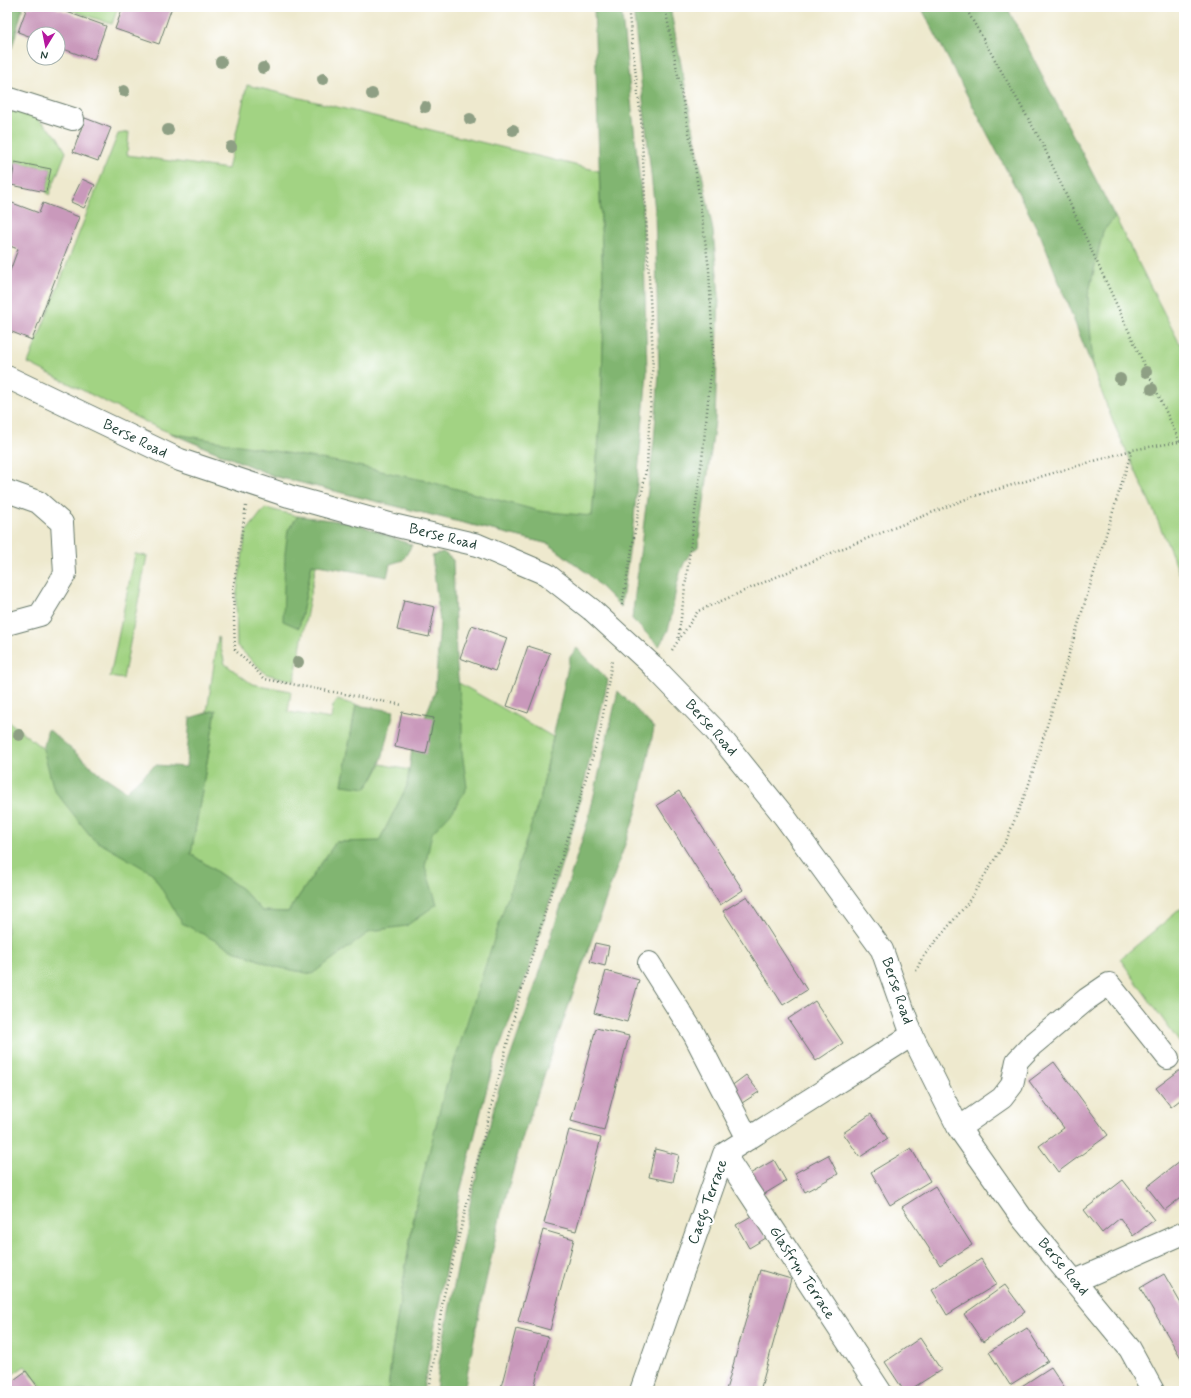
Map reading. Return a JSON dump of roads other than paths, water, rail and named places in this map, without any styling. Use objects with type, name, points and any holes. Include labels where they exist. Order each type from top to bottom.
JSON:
[{"type":"main road","points":[[7,98],[73,119]]},
{"type":"main road","name":"Berse Road","points":[[7,377],[180,460],[249,484],[397,526],[478,545],[546,574],[592,610],[655,668],[714,729],[789,822],[882,950],[912,1035],[959,1128],[1022,1218],[1130,1349],[1153,1391]]},
{"type":"main road","points":[[7,491],[38,502],[62,523],[65,574],[40,615],[7,624]]},
{"type":"main road","points":[[649,962],[694,1034],[748,1139]]},
{"type":"main road","points":[[959,1128],[1002,1098],[1012,1085],[1017,1061],[1032,1045],[1087,998],[1109,984],[1168,1058]]},
{"type":"main road","name":"Caego Terrace","points":[[641,1391],[724,1154],[912,1035]]},
{"type":"main road","name":"Glasfryn Terrace","points":[[724,1154],[880,1391]]},
{"type":"main road","points":[[1075,1281],[1184,1233]]}]
